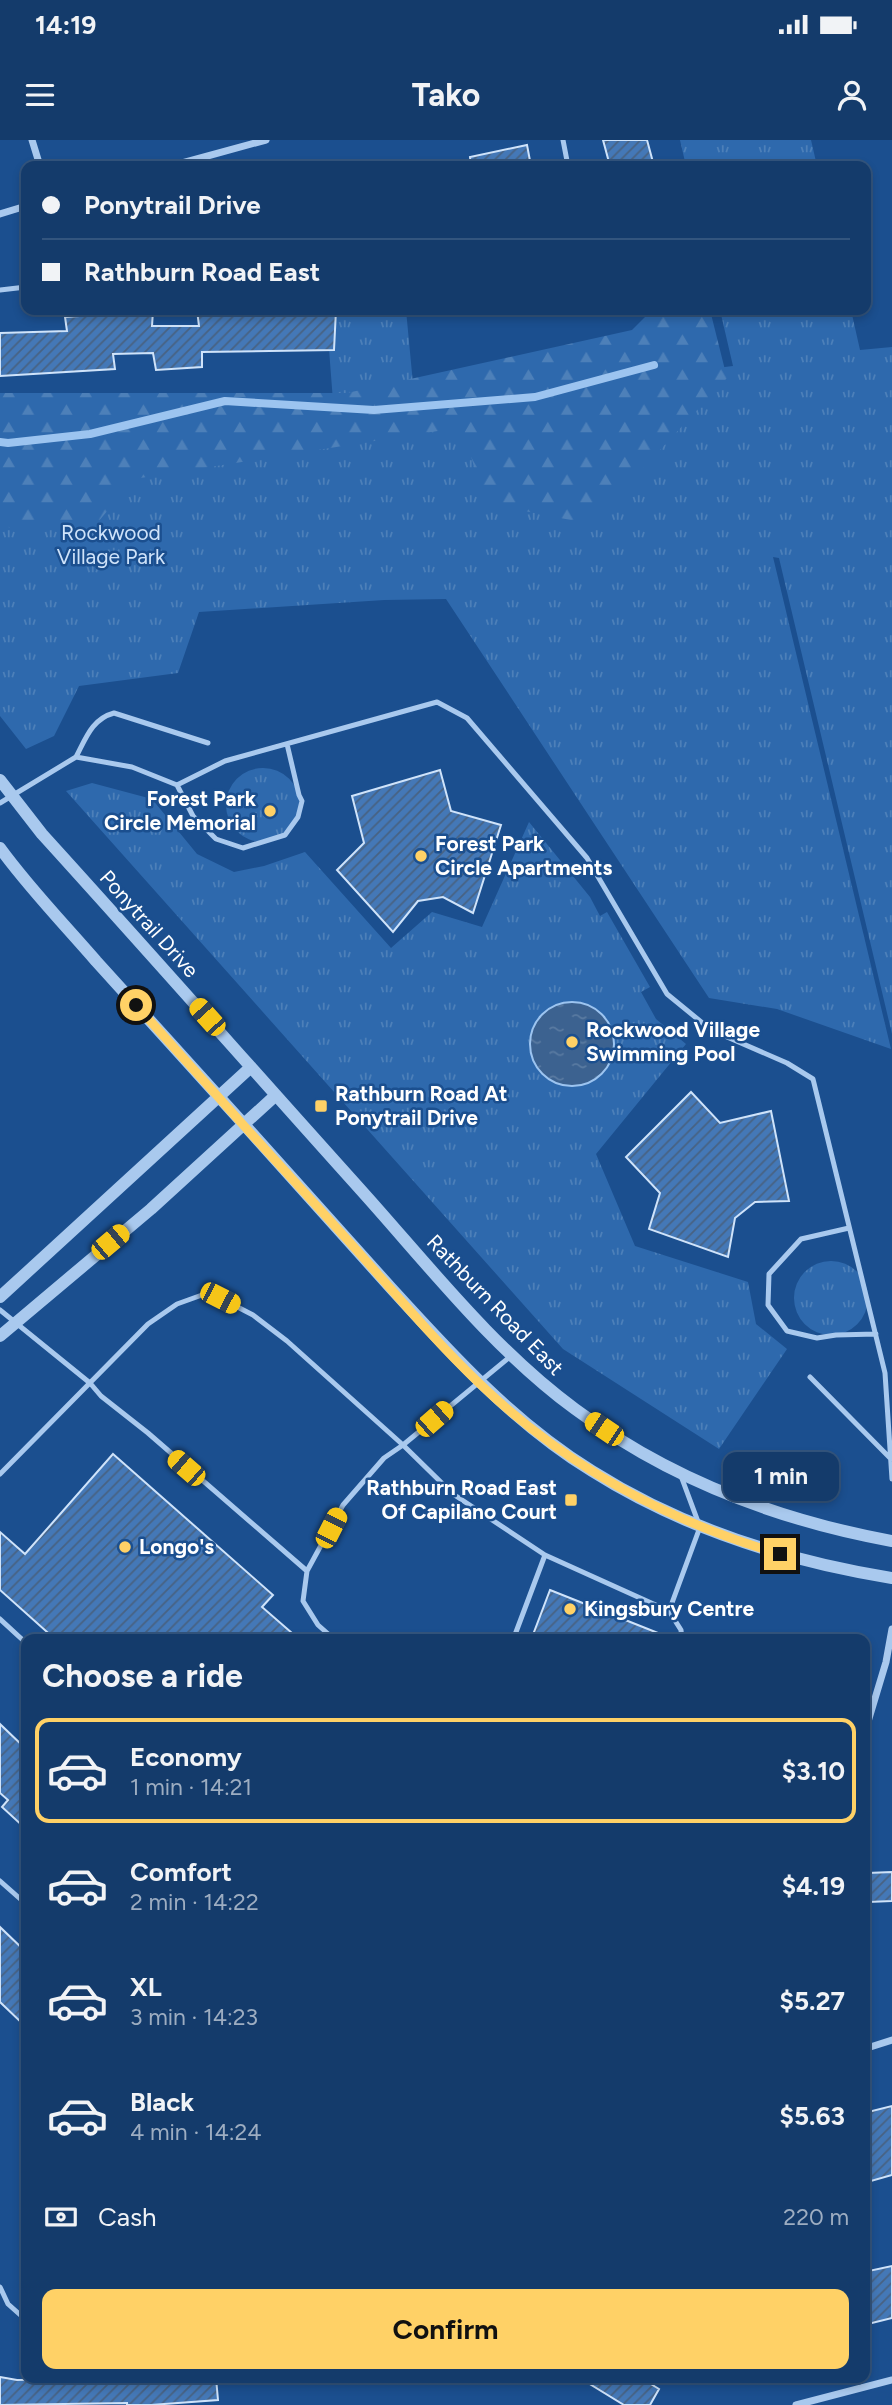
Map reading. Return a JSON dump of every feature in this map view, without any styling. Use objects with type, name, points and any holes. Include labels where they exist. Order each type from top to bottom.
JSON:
[{"type":"street","points":[[32,140],[38,161]]},
{"type":"street","points":[[189,161],[266,140]]},
{"type":"street","points":[[0,214],[21,208]]},
{"type":"street","name":"Ponytrail Drive","points":[[0,780],[6,800],[42,834],[300,1122]]},
{"type":"street","points":[[0,848],[64,925],[243,1124],[478,1382],[519,1418],[590,1470],[657,1508],[700,1527],[800,1560],[892,1578]]},
{"type":"street","points":[[0,1297],[251,1067]]},
{"type":"street","points":[[0,1336],[151,1209],[276,1095]]},
{"type":"street","name":"Rathburn Road East","points":[[300,1122],[512,1355],[573,1408],[623,1441],[680,1473],[728,1495],[774,1512],[844,1532],[892,1541]]},
{"type":"street","points":[[870,1717],[881,1683],[892,1629]]},
{"type":"street","points":[[870,2047],[892,2040]]},
{"type":"street","points":[[796,2405],[892,2380]]},
{"type":"lane","points":[[563,140],[567,161]]},
{"type":"lane","points":[[0,290],[21,288]]},
{"type":"lane","points":[[177,785],[225,761],[437,702],[467,718],[587,858],[667,994],[711,1030],[787,1063],[813,1079],[885,1373],[892,1479]]},
{"type":"lane","points":[[6,800],[76,757],[92,726],[103,716],[114,713],[208,743]]},
{"type":"lane","points":[[76,757],[132,767],[177,785],[193,816],[216,839],[243,848],[285,835],[298,817],[302,801],[287,744]]},
{"type":"lane","points":[[849,1228],[801,1239],[769,1273],[768,1305],[787,1331],[817,1338],[876,1335]]},
{"type":"lane","points":[[0,1474],[148,1324],[177,1304],[202,1295],[220,1298],[253,1315],[288,1341],[453,1494],[545,1555],[669,1611],[681,1634]]},
{"type":"lane","points":[[0,1310],[90,1383],[101,1396],[148,1433],[307,1571]]},
{"type":"lane","points":[[328,1634],[318,1625],[303,1601],[307,1571],[343,1505],[384,1458],[512,1355]]},
{"type":"lane","points":[[810,1377],[891,1459]]},
{"type":"lane","points":[[669,1611],[700,1527],[680,1473]]},
{"type":"lane","points":[[515,1634],[545,1555]]},
{"type":"lane","points":[[0,1619],[21,1638]]},
{"type":"lane","points":[[0,1881],[21,1899]]},
{"type":"lane","points":[[0,2287],[8,2304],[21,2316]]},
{"type":"green space","points":[[680,140],[811,140],[816,161],[685,161]]},
{"type":"green space","name":"Rockwood Village Park","points":[[326,315],[406,315],[415,405],[733,366],[721,315],[852,315],[860,350],[892,347],[892,1034],[779,558],[773,557],[891,1049],[777,1009],[709,998],[446,599],[384,600],[199,612],[178,673],[79,686],[54,736],[26,749],[0,716],[0,432],[334,414]]},
{"type":"green space","points":[[647,315],[711,315],[727,378],[591,524],[484,503],[463,427],[134,479],[98,522],[10,528],[0,522],[0,393],[347,393],[632,330]]},
{"type":"green space","points":[[263,768],[284,774],[294,784],[300,805],[294,826],[284,836],[263,842],[242,836],[232,826],[226,805],[232,784],[242,774]]},
{"type":"green space","points":[[92,783],[152,799],[197,854],[234,872],[264,866],[305,852],[391,948],[432,912],[482,927],[529,822],[590,897],[600,916],[607,912],[650,987],[641,992],[656,1019],[686,1044],[596,1154],[635,1246],[748,1282],[756,1324],[787,1349],[719,1449],[563,1349],[66,791]]},
{"type":"green space","points":[[831,1261],[845,1264],[857,1272],[865,1284],[868,1298],[865,1312],[857,1324],[845,1332],[831,1335],[817,1332],[805,1324],[797,1312],[794,1298],[797,1284],[805,1272],[817,1264]]},
{"type":"water","name":"Rockwood Village Swimming Pool","points":[[572,1002],[588,1005],[602,1014],[611,1028],[614,1044],[611,1060],[602,1074],[588,1083],[572,1086],[556,1083],[542,1074],[533,1060],[530,1044],[533,1028],[542,1014],[556,1005]]},
{"type":"building","points":[[603,140],[647,140],[653,161],[609,161]]},
{"type":"building","points":[[527,145],[530,161],[470,161],[470,157]]},
{"type":"building","points":[[94,315],[153,315],[152,326],[199,326],[198,315],[336,315],[334,350],[202,352],[202,367],[156,370],[153,353],[113,354],[115,369],[0,376],[0,333],[67,331],[65,317]]},
{"type":"building","name":"Forest Park Circle Apartments","points":[[440,770],[451,811],[501,825],[473,913],[443,897],[418,901],[393,932],[337,870],[364,843],[352,796]]},
{"type":"building","points":[[691,1092],[720,1123],[771,1111],[789,1201],[755,1202],[735,1218],[728,1257],[649,1229],[660,1193],[626,1157]]},
{"type":"building","name":"Longo's","points":[[113,1454],[273,1595],[262,1607],[293,1634],[49,1634],[0,1590],[0,1532],[25,1554]]},
{"type":"building","name":"Kingsbury Centre","points":[[550,1590],[660,1634],[533,1634]]},
{"type":"building","points":[[0,1724],[21,1744],[21,1824],[2,1807],[8,1800],[0,1793]]},
{"type":"building","points":[[892,1872],[892,1901],[870,1902],[870,1873]]},
{"type":"building","points":[[0,1927],[21,1947],[21,2022],[0,2002]]},
{"type":"building","points":[[892,2106],[892,2175],[870,2181],[870,2112]]},
{"type":"building","points":[[892,2266],[892,2318],[870,2324],[870,2271]]},
{"type":"building","points":[[0,2377],[21,2380],[21,2383],[216,2383],[218,2400],[151,2405],[0,2405]]},
{"type":"building","points":[[588,2383],[649,2383],[659,2389],[650,2405],[624,2405]]},
{"type":"waterway","points":[[0,442],[90,434],[225,401],[374,410],[535,397],[654,365]]},
{"type":"place","name":"Forest Park Circle Memorial","points":[[270,811]]},
{"type":"place","name":"Forest Park Circle Apartments","points":[[421,856]]},
{"type":"place","name":"Rockwood Village Swimming Pool","points":[[572,1042]]},
{"type":"place","name":"Rathburn Road At Ponytrail Drive","points":[[321,1106]]},
{"type":"place","name":"Rathburn Road East Of Capilano Court","points":[[571,1500]]},
{"type":"place","name":"Longo's","points":[[125,1547]]},
{"type":"place","name":"Kingsbury Centre","points":[[570,1609]]},
{"type":"route","points":[[136,1005],[478,1382],[519,1418],[590,1470],[657,1508],[700,1527],[780,1554]]}]
